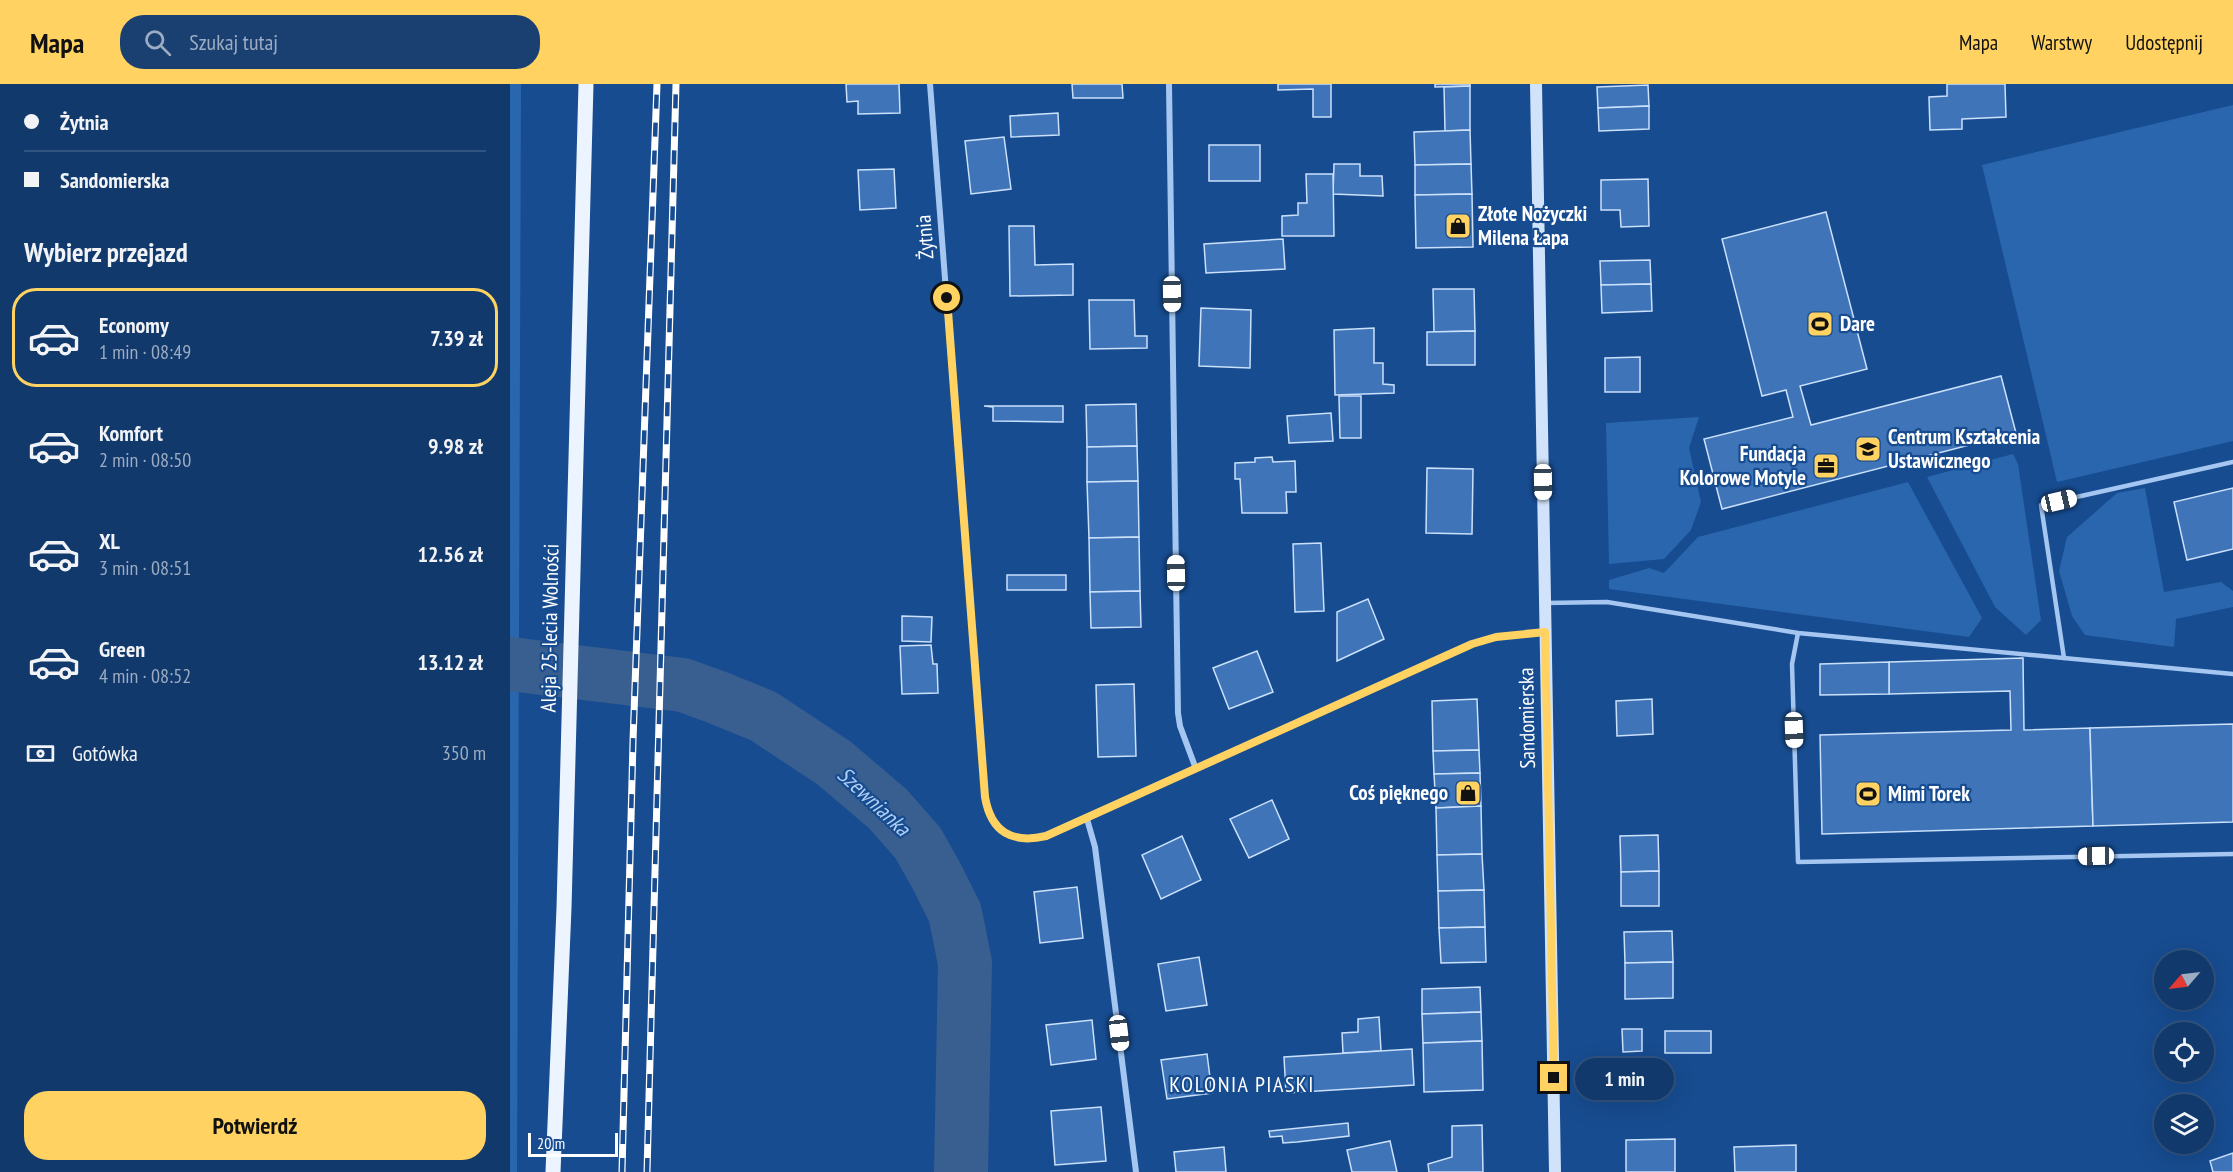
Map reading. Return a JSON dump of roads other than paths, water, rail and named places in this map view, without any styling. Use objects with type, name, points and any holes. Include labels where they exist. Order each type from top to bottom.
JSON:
[{"type":"main road","name":"Aleja 25-lecia Wolności","points":[[553,1172],[564,908],[586,84]]},
{"type":"street","name":"Żytnia","points":[[930,84],[987,808],[999,829],[1018,838],[1046,836],[1472,644],[1496,637],[1545,632]]},
{"type":"street","points":[[1169,84],[1178,713],[1184,740],[1196,769]]},
{"type":"street","name":"Sandomierska","points":[[1536,84],[1555,1172]]},
{"type":"street","points":[[1087,819],[1095,847],[1136,1172]]},
{"type":"lane","points":[[2064,658],[2041,505],[2233,462]]},
{"type":"lane","points":[[1545,603],[1607,602],[1798,633],[2233,674]]},
{"type":"lane","points":[[1798,633],[1792,664],[1798,862],[2233,854]]},
{"type":"waterway","name":"Szewnianka","points":[[510,664],[683,685],[716,697],[763,716],[834,763],[888,809],[918,843],[955,913],[965,963],[961,1172]]},
{"type":"railway","points":[[622,1172],[633,741],[657,84]]},
{"type":"railway","points":[[647,1172],[676,84]]},
{"type":"place","name":"Złote Nożyczki Milena Łapa","points":[[1458,226]]},
{"type":"place","name":"Dare","points":[[1820,324]]},
{"type":"place","name":"Centrum Kształcenia Ustawicznego","points":[[1868,449]]},
{"type":"place","name":"Fundacja Kolorowe Motyle","points":[[1826,466]]},
{"type":"place","name":"Coś pięknego","points":[[1468,793]]},
{"type":"place","name":"Mimi Torek","points":[[1868,794]]},
{"type":"district","name":"KOLONIA PIASKI","points":[[1242,1084]]}]
